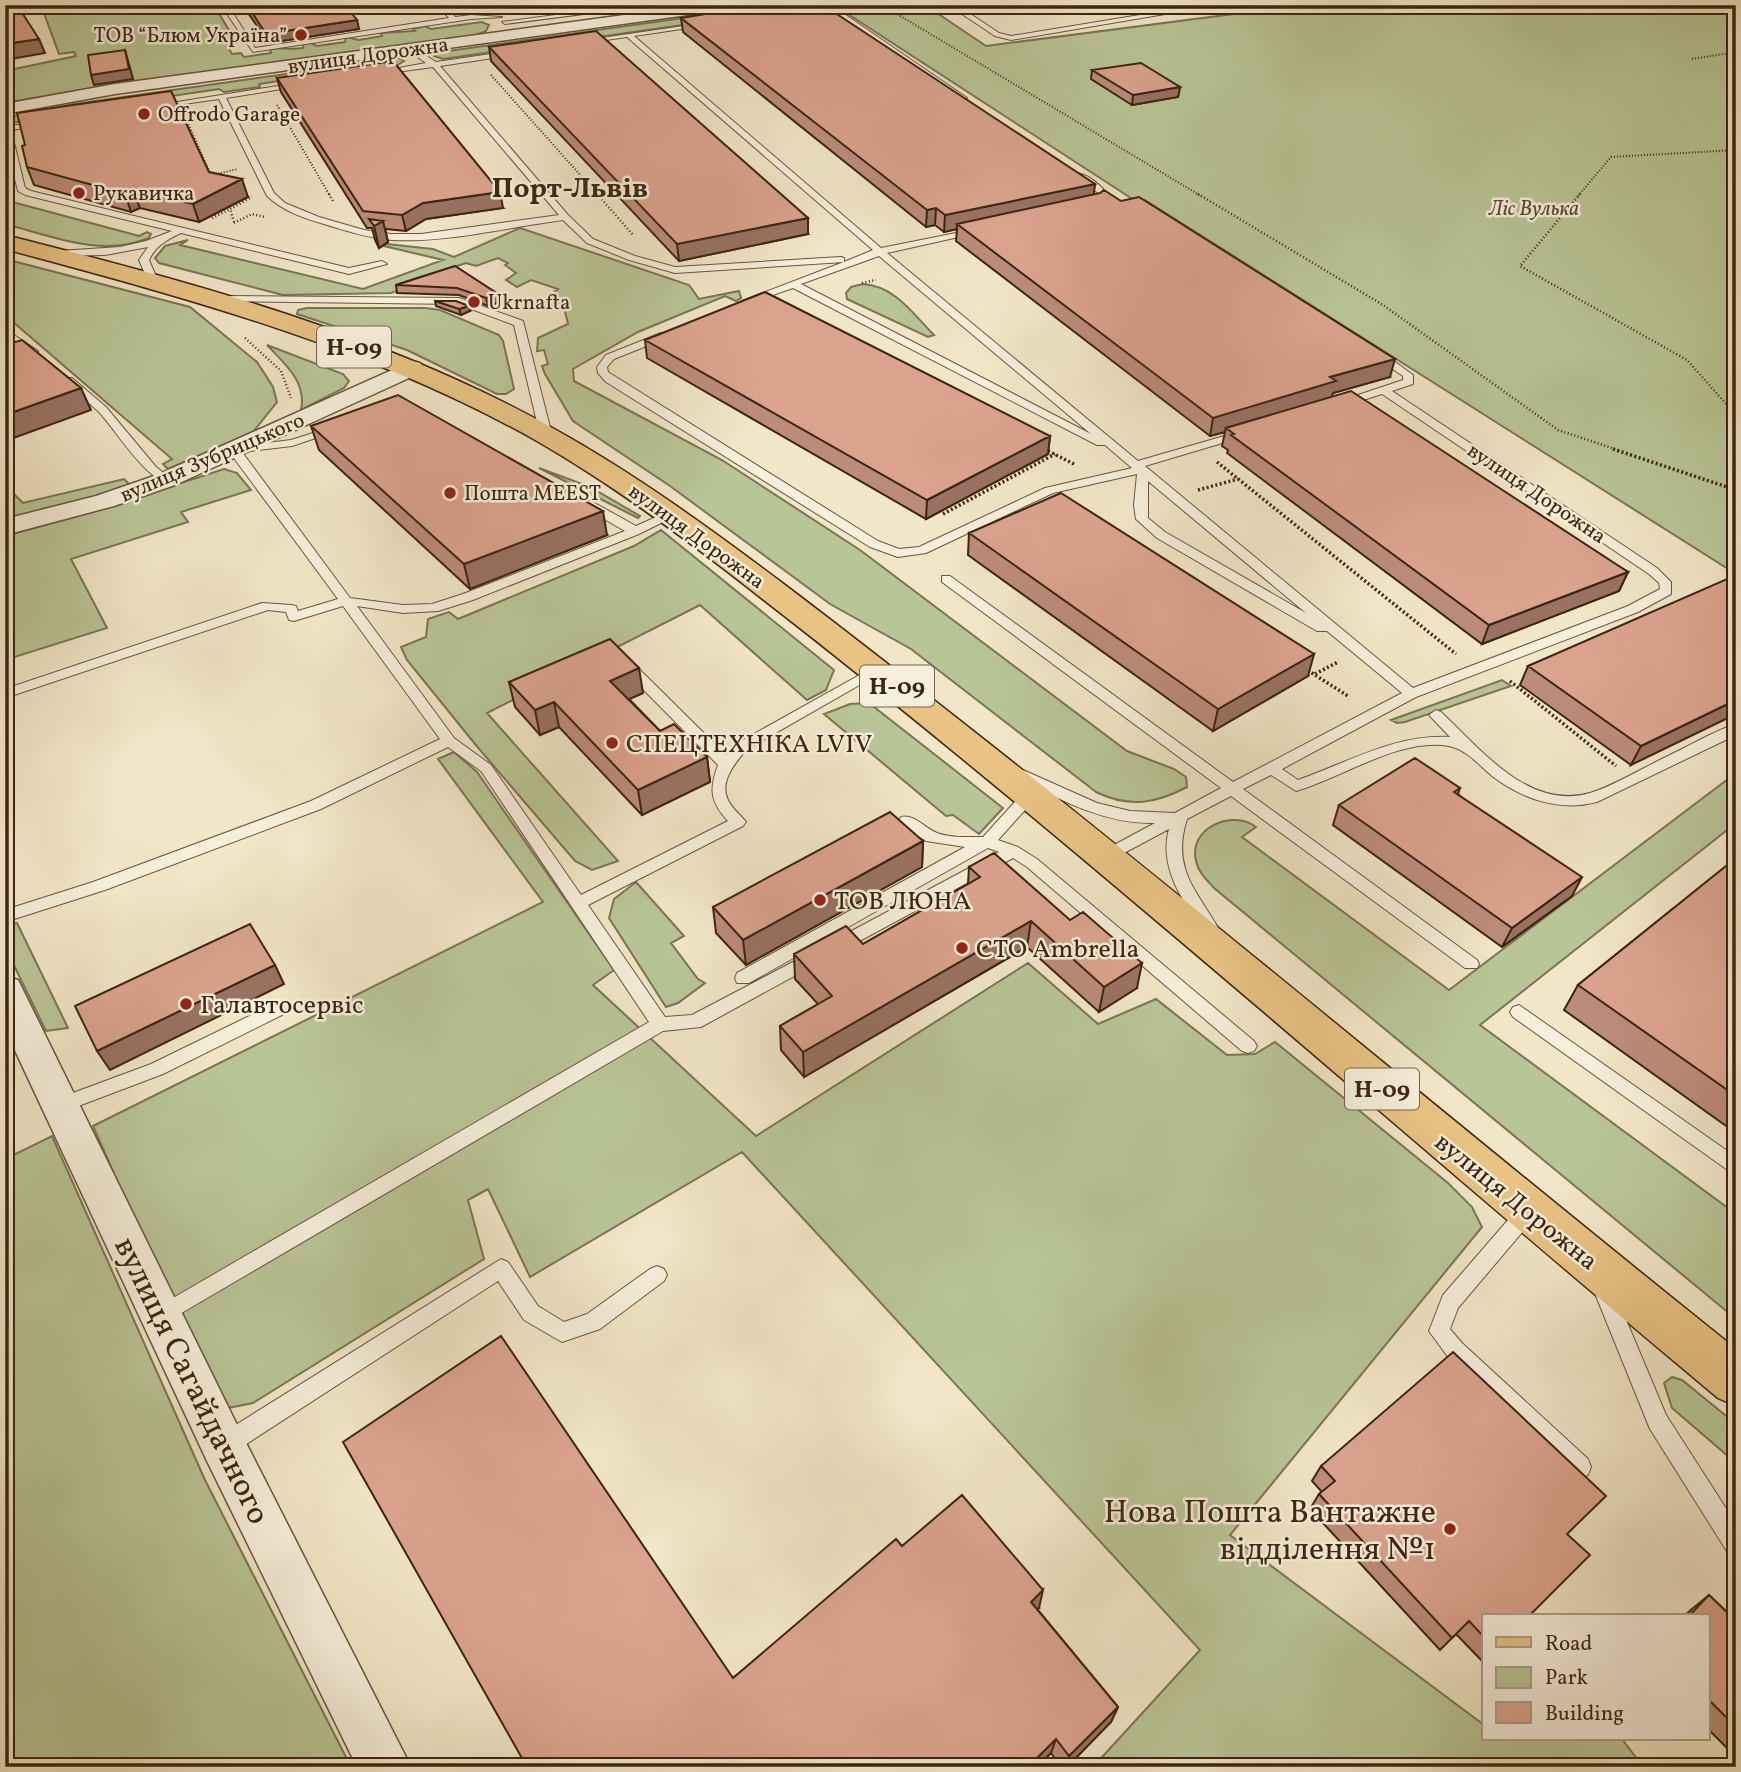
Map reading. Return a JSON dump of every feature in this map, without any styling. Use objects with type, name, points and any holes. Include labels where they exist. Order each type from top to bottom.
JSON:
[{"type":"main road","name":"вулиця Дорожна","points":[[5,242],[217,299],[412,369],[546,435],[671,515],[877,671],[1106,856],[1528,1211],[1736,1381]]},
{"type":"street","name":"вулиця Дорожна","points":[[5,109],[89,93],[731,5]]},
{"type":"street","name":"вулиця Зубрицького","points":[[5,527],[105,502],[166,480],[412,369]]},
{"type":"street","name":"вулиця Сагайдачного","points":[[5,990],[223,1445],[385,1767]]},
{"type":"lane","points":[[224,5],[253,50],[471,17],[502,19],[651,5]]},
{"type":"lane","points":[[440,5],[454,20]]},
{"type":"lane","points":[[486,5],[520,34]]},
{"type":"lane","points":[[826,5],[975,106]]},
{"type":"lane","points":[[972,5],[961,11],[999,36],[1011,38],[1215,5]]},
{"type":"lane","points":[[578,43],[708,23]]},
{"type":"lane","points":[[629,35],[880,252],[1411,694]]},
{"type":"lane","points":[[412,49],[425,60],[435,64],[565,217],[590,241],[632,258],[675,270],[827,262],[982,229]]},
{"type":"lane","points":[[371,74],[514,52]]},
{"type":"lane","points":[[140,108],[306,83]]},
{"type":"lane","points":[[221,96],[270,194],[282,205],[316,219],[363,233],[421,237],[565,217]]},
{"type":"lane","points":[[45,123],[6,130],[21,189],[178,231],[349,271],[382,264]]},
{"type":"lane","points":[[1067,167],[1118,200]]},
{"type":"lane","points":[[1085,206],[1098,204],[1104,197],[1101,191]]},
{"type":"lane","name":"вулиця Дорожна","points":[[153,281],[144,260],[149,250],[178,231]]},
{"type":"lane","name":"вулиця Дорожна","points":[[51,254],[111,253],[165,239]]},
{"type":"lane","points":[[738,305],[880,252]]},
{"type":"lane","points":[[795,285],[1136,464]]},
{"type":"lane","points":[[217,299],[459,301],[519,323],[546,435]]},
{"type":"lane","points":[[674,331],[610,358],[601,367],[603,373],[610,380],[874,544],[898,553],[922,550],[1049,491],[1255,430]]},
{"type":"lane","points":[[5,332],[102,409],[152,469],[166,480]]},
{"type":"lane","points":[[1333,407],[1409,382],[1408,375],[1367,347]]},
{"type":"lane","name":"вулиця Дорожна","points":[[1106,856],[1411,694],[1633,609],[1667,591],[1665,582],[1653,571],[1385,391]]},
{"type":"lane","points":[[345,426],[292,443],[234,450],[449,741],[486,768],[660,1024]]},
{"type":"lane","points":[[1136,464],[1142,519],[1161,535],[1357,648]]},
{"type":"lane","points":[[576,498],[635,531]]},
{"type":"lane","points":[[5,694],[267,606],[291,609],[295,617],[346,601],[403,609],[433,608],[468,597],[671,515]]},
{"type":"lane","points":[[946,579],[1471,964]]},
{"type":"lane","points":[[625,664],[726,764]]},
{"type":"lane","points":[[578,903],[738,822],[720,803],[717,789],[726,764],[741,747],[877,671]]},
{"type":"lane","points":[[1436,715],[1512,784],[1536,796],[1567,801],[1592,798],[1736,729]]},
{"type":"lane","points":[[5,916],[99,886],[316,805],[449,741]]},
{"type":"lane","points":[[1271,768],[1296,786],[1414,742],[1444,741],[1466,747],[1485,758]]},
{"type":"lane","points":[[984,757],[1101,812],[1149,820],[1181,816]]},
{"type":"lane","points":[[743,978],[987,842],[1029,796]]},
{"type":"lane","points":[[1181,816],[1173,834],[1174,866],[1182,884],[1236,967]]},
{"type":"lane","points":[[906,821],[931,837],[955,842],[987,842],[1013,851],[1032,863],[1248,1046]]},
{"type":"lane","points":[[161,1316],[660,1024],[695,1022],[1013,851]]},
{"type":"lane","points":[[60,1105],[156,1069],[276,1010]]},
{"type":"lane","points":[[1520,1012],[1736,1168]]},
{"type":"lane","points":[[1528,1211],[1450,1302],[1439,1331],[1455,1350],[1580,1467]]},
{"type":"lane","points":[[1592,1263],[1658,1422],[1736,1545]]},
{"type":"lane","points":[[223,1445],[501,1268],[531,1313],[562,1332],[593,1322],[657,1275]]},
{"type":"path","points":[[882,5],[1383,306],[1558,430],[1736,490]]},
{"type":"path","points":[[1692,59],[1736,52]]},
{"type":"path","points":[[489,72],[637,239]]},
{"type":"path","points":[[274,100],[337,208]]},
{"type":"path","points":[[183,113],[211,176]]},
{"type":"path","points":[[1736,149],[1611,157],[1520,266],[1687,360],[1736,415]]},
{"type":"path","points":[[203,180],[243,168]]},
{"type":"path","points":[[573,197],[596,193]]},
{"type":"path","points":[[236,222],[230,209],[252,197],[242,194]]},
{"type":"path","points":[[225,225],[252,214],[276,219]]},
{"type":"path","points":[[240,334],[276,364],[290,387],[291,401]]},
{"type":"path","points":[[1043,448],[1077,466]]},
{"type":"path","points":[[932,520],[1055,454]]},
{"type":"path","points":[[1210,455],[1459,656]]},
{"type":"path","points":[[1194,491],[1238,479]]},
{"type":"path","points":[[1314,675],[1343,660]]},
{"type":"path","points":[[1303,667],[1348,696]]},
{"type":"path","points":[[1510,681],[1632,779]]},
{"type":"green space","points":[[41,5],[214,5],[233,37],[224,40],[232,54],[241,53],[244,57],[271,53],[270,49],[303,48],[304,43],[317,46],[345,42],[346,37],[359,40],[382,36],[381,33],[415,31],[413,29],[425,26],[431,29],[482,22],[489,25],[486,31],[476,35],[116,84],[5,103],[5,71],[76,56],[74,52],[59,54]]},
{"type":"green space","points":[[776,5],[817,6],[443,59],[434,56],[434,53]]},
{"type":"green space","name":"Ліс Вулька","points":[[834,5],[925,5],[986,46],[1303,5],[1736,5],[1736,574],[1145,200],[1137,202]]},
{"type":"green space","points":[[399,58],[404,61],[396,66],[390,64],[259,84],[260,87],[224,92],[219,89],[22,118],[22,122],[5,122],[5,118],[74,104]]},
{"type":"green space","points":[[5,200],[139,236],[147,232],[151,234],[149,238],[131,244],[113,246],[95,246],[59,239],[5,224]]},
{"type":"green space","points":[[520,228],[689,285],[699,299],[739,291],[741,298],[736,301],[725,296],[638,332],[573,369],[574,381],[722,460],[860,550],[1127,751],[1174,769],[1186,777],[1187,787],[1164,797],[1142,802],[1120,800],[1096,792],[911,649],[830,604],[670,486],[573,421],[545,374],[542,366],[548,364],[544,350],[537,351],[538,338],[568,324],[563,303],[547,297],[558,289],[531,280],[517,287],[506,280],[516,273],[505,265],[508,263],[498,258],[476,266],[466,263],[451,268],[455,272],[391,293],[283,295],[159,263],[155,258],[165,246],[188,240],[180,245],[363,289],[443,260],[384,246],[387,244],[433,249],[454,257]]},
{"type":"green space","points":[[5,259],[190,307],[257,362],[273,387],[277,402],[253,432],[168,469],[163,464],[172,459],[5,315]]},
{"type":"green space","points":[[863,284],[894,295],[934,335],[928,337],[847,299],[846,293],[851,287]]},
{"type":"green space","points":[[298,310],[440,310],[499,335],[503,341],[514,389],[506,394],[497,394],[407,350],[297,314]]},
{"type":"green space","points":[[267,345],[343,374],[349,381],[344,388],[301,410],[298,382]]},
{"type":"green space","points":[[539,468],[590,487],[640,516],[638,518]]},
{"type":"green space","points":[[224,469],[237,473],[251,490],[181,512],[188,522],[71,559],[107,628],[5,660],[5,536],[88,513]]},
{"type":"green space","points":[[124,479],[131,486],[5,522],[5,485],[23,503]]},
{"type":"green space","points":[[661,530],[834,670],[826,690],[807,700],[700,605],[487,713],[618,861],[592,870],[575,861],[475,744],[407,660],[401,647],[426,637],[428,619],[449,612],[458,619],[634,546]]},
{"type":"green space","points":[[1502,680],[1511,686],[1405,722],[1397,723],[1391,720]]},
{"type":"green space","points":[[869,703],[1003,808],[979,834],[953,815],[946,816],[824,714],[850,704]]},
{"type":"green space","points":[[454,752],[477,772],[614,970],[593,985],[756,1136],[1028,963],[1098,1024],[1156,999],[1227,1055],[1255,1054],[1275,1042],[1448,1183],[1472,1207],[1482,1227],[1230,1535],[1482,1724],[1482,1740],[1623,1740],[1643,1767],[1093,1767],[1200,1650],[742,1152],[530,1277],[488,1189],[468,1200],[484,1259],[253,1403],[218,1410],[93,1126],[543,902],[438,759]]},
{"type":"green space","points":[[1736,773],[1736,823],[1480,1025],[1736,1214],[1736,1319],[1214,888],[1196,861],[1195,849],[1199,839],[1214,825],[1235,820],[1256,827],[1242,837],[1449,990]]},
{"type":"green space","points":[[636,882],[684,936],[671,943],[698,979],[705,983],[678,1003],[666,1007],[609,918],[614,899]]},
{"type":"green space","points":[[17,923],[68,1028],[46,1031],[5,947],[5,926]]},
{"type":"green space","points":[[52,1136],[205,1480],[351,1767],[5,1767],[5,1159]]},
{"type":"green space","points":[[1672,1377],[1682,1380],[1736,1424],[1736,1463],[1672,1408],[1664,1383]]},
{"type":"building","points":[[5,5],[17,5],[39,39],[5,44]]},
{"type":"building","points":[[247,5],[345,5],[357,20],[266,34]]},
{"type":"building","points":[[761,5],[823,5],[1095,184],[945,215],[936,208],[927,210],[681,18]]},
{"type":"building","points":[[596,31],[808,218],[677,244],[489,47]]},
{"type":"building","points":[[125,50],[129,69],[91,75],[88,55]]},
{"type":"building","points":[[393,61],[500,192],[423,203],[402,215],[363,211],[277,78]]},
{"type":"building","points":[[1141,63],[1180,87],[1133,95],[1092,70]]},
{"type":"building","points":[[171,91],[209,172],[242,179],[193,204],[133,190],[125,194],[27,167],[17,113]]},
{"type":"building","points":[[1104,190],[1121,201],[1139,197],[1395,359],[1330,377],[1336,381],[1213,418],[957,224]]},
{"type":"building","points":[[369,219],[383,221],[374,226]]},
{"type":"building","points":[[455,266],[498,294],[486,298],[457,288],[396,285]]},
{"type":"building","points":[[765,292],[1050,436],[927,500],[645,340]]},
{"type":"building","points":[[435,301],[456,301],[469,306],[459,309]]},
{"type":"building","points":[[22,340],[81,388],[5,415],[5,345]]},
{"type":"building","points":[[1351,391],[1628,572],[1489,625],[1231,435],[1234,434],[1226,428]]},
{"type":"building","name":"Пошта MEEST","points":[[398,395],[603,511],[464,564],[311,426]]},
{"type":"building","points":[[1061,493],[1314,654],[1218,709],[969,533]]},
{"type":"building","points":[[1727,579],[1736,584],[1736,700],[1641,746],[1528,666]]},
{"type":"building","points":[[610,639],[639,668],[610,681],[660,731],[674,724],[707,757],[638,790],[554,702],[535,710],[509,682]]},
{"type":"building","points":[[1415,758],[1460,788],[1454,792],[1582,877],[1512,928],[1339,805]]},
{"type":"building","points":[[890,812],[923,841],[743,940],[713,907]]},
{"type":"building","points":[[994,853],[1070,920],[1083,912],[1142,963],[1104,987],[1031,921],[803,1052],[780,1026],[832,996],[794,954],[846,926],[863,944],[980,877],[969,867]]},
{"type":"building","points":[[1736,858],[1736,1096],[1578,985]]},
{"type":"building","points":[[250,924],[275,965],[97,1051],[75,1006]]},
{"type":"building","points":[[501,1336],[733,1678],[896,1539],[902,1546],[962,1495],[1043,1590],[1031,1602],[1118,1707],[1069,1756],[1056,1739],[1028,1767],[527,1767],[343,1442]]},
{"type":"building","name":"Нова Пошта Вантажне відділення №1","points":[[1453,1352],[1606,1496],[1567,1534],[1590,1555],[1531,1614],[1482,1614],[1482,1635],[1469,1621],[1452,1638],[1319,1494],[1335,1481],[1321,1466]]},
{"type":"building","points":[[1709,1595],[1736,1621],[1736,1727],[1710,1701],[1710,1614],[1691,1614]]},
{"type":"place","name":"ТОВ “Блюм Україна”","points":[[301,35]]},
{"type":"place","name":"Offrodo Garage","points":[[144,114]]},
{"type":"place","name":"Рукавичка","points":[[79,193]]},
{"type":"place","name":"Ukrnafta","points":[[474,302]]},
{"type":"place","name":"Пошта MEEST","points":[[450,493]]},
{"type":"place","name":"СПЕЦТЕХНІКА LVIV","points":[[612,743]]},
{"type":"place","name":"ТОВ ЛЮНА","points":[[820,900]]},
{"type":"place","name":"СТО Ambrella","points":[[962,948]]},
{"type":"place","name":"Галавтосервіс","points":[[186,1004]]},
{"type":"place","name":"Нова Пошта Вантажне відділення №1","points":[[1450,1529]]},
{"type":"district","name":"Порт-Львів","points":[[570,187]]}]
